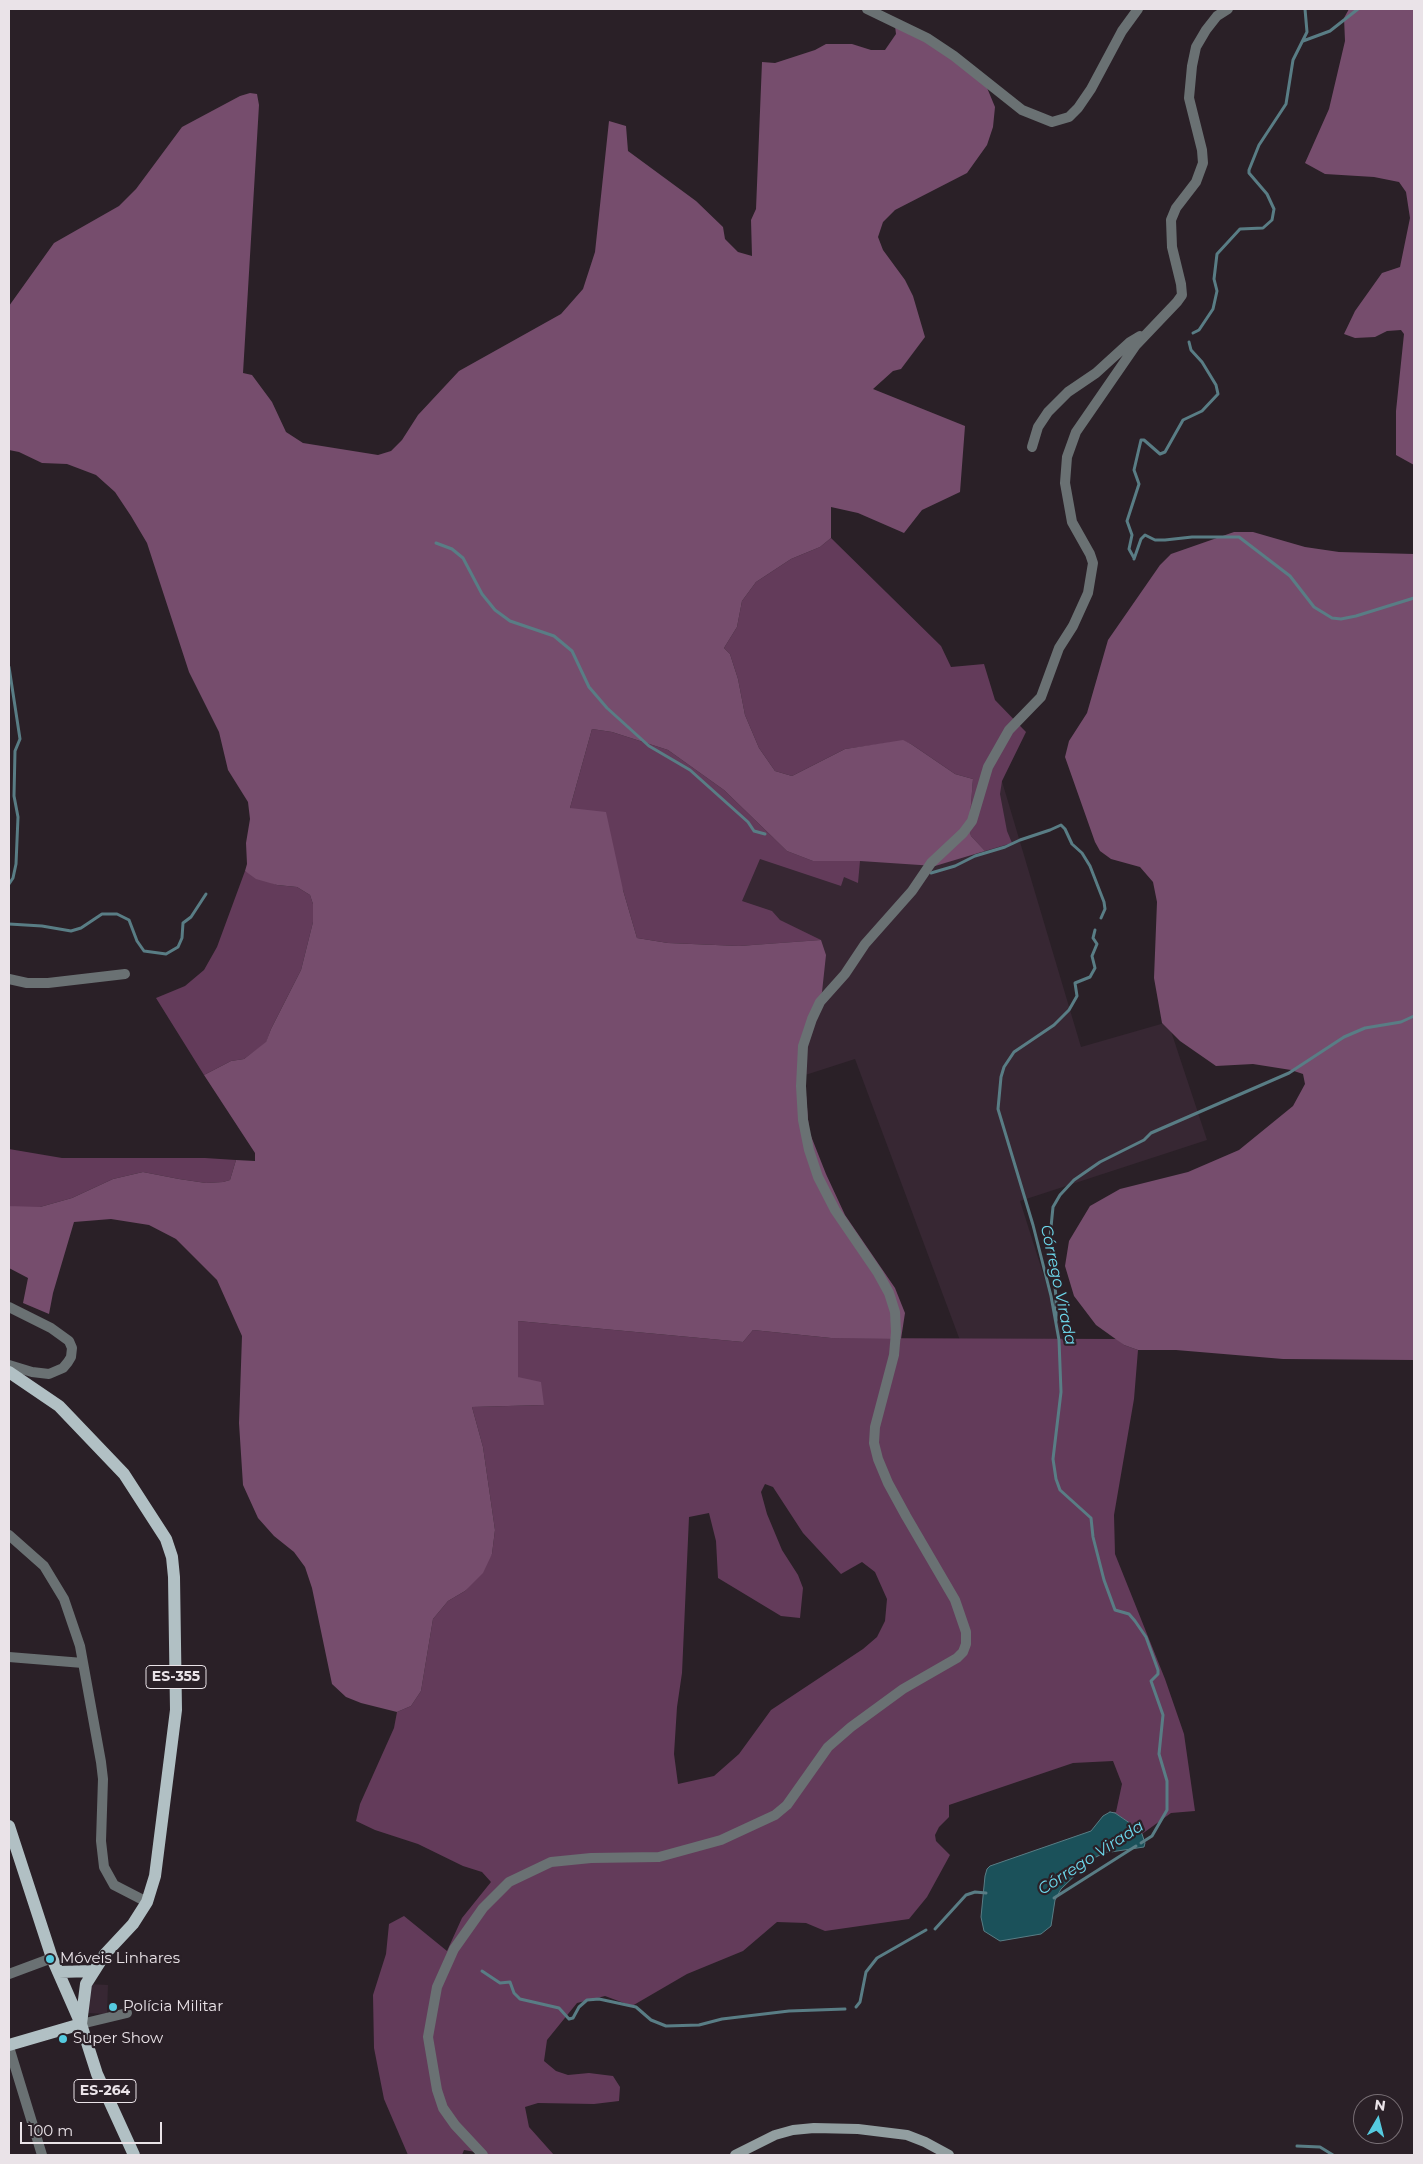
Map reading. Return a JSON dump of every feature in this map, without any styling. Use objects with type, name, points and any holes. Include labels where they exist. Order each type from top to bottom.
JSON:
[{"type":"main road","name":"ES-355","points":[[9,1372],[59,1406],[118,1467],[166,1539],[172,1557],[175,1595],[176,1710],[155,1876],[147,1902],[133,1924],[105,1954],[86,1984],[81,2024]]},
{"type":"main road","points":[[9,1826],[52,1958],[81,2024],[9,2046]]},
{"type":"main road","points":[[59,1972],[93,1971]]},
{"type":"main road","name":"ES-264","points":[[81,2024],[97,2074],[134,2155]]},
{"type":"street","points":[[867,9],[927,38],[954,56],[1022,110],[1052,122],[1069,117],[1078,108],[1091,89],[1122,31],[1138,9]]},
{"type":"street","points":[[483,2155],[454,2125],[443,2108],[437,2090],[428,2037],[437,1987],[454,1949],[483,1908],[509,1882],[551,1862],[591,1858],[659,1857],[721,1840],[774,1815],[787,1805],[828,1747],[851,1727],[903,1689],[957,1658],[963,1652],[966,1644],[966,1632],[956,1600],[906,1516],[888,1483],[878,1459],[874,1443],[874,1427],[894,1355],[895,1312],[889,1292],[835,1210],[818,1177],[809,1150],[803,1120],[800,1086],[803,1046],[820,1002],[845,974],[865,944],[912,891],[931,863],[968,827],[976,811],[984,777],[1002,740],[1041,697],[1059,648],[1073,626],[1088,593],[1093,570],[1090,554],[1072,522],[1065,484],[1067,457],[1076,432],[1136,345],[1177,302],[1182,294],[1172,247],[1171,220],[1176,208],[1196,182],[1203,162],[1202,150],[1189,98],[1192,66],[1196,47],[1206,30],[1217,16],[1228,9]]},
{"type":"street","points":[[1032,447],[1038,427],[1048,412],[1068,392],[1096,373],[1130,342],[1146,333]]},
{"type":"street","points":[[9,979],[27,983],[125,974]]},
{"type":"street","points":[[9,1307],[51,1328],[69,1341],[72,1348],[72,1357],[63,1368],[49,1374],[32,1372],[9,1365]]},
{"type":"street","points":[[9,1535],[44,1566],[55,1581],[64,1599],[80,1646],[102,1779],[101,1841],[104,1867],[114,1885],[147,1902]]},
{"type":"street","points":[[9,1657],[83,1663]]},
{"type":"street","points":[[9,1974],[52,1958]]},
{"type":"street","points":[[81,2024],[128,2013]]},
{"type":"street","points":[[9,2046],[42,2155]]},
{"type":"street","points":[[735,2155],[775,2134],[814,2128],[858,2128],[906,2135],[925,2142],[949,2155]]},
{"type":"shaded area","points":[[1349,9],[1414,9],[1414,465],[1396,455],[1396,411],[1404,334],[1401,330],[1387,331],[1375,337],[1355,338],[1344,334],[1355,311],[1382,273],[1400,267],[1410,218],[1406,192],[1399,182],[1374,177],[1325,174],[1305,163],[1329,109],[1345,41],[1344,18]]},
{"type":"shaded area","points":[[895,26],[943,51],[983,78],[995,107],[993,127],[987,145],[967,173],[895,210],[883,222],[878,237],[883,250],[905,280],[913,296],[925,337],[901,369],[893,371],[873,389],[965,426],[960,492],[922,510],[904,533],[858,513],[831,507],[831,538],[820,547],[791,559],[756,582],[742,601],[737,627],[724,648],[730,654],[738,679],[745,715],[759,748],[775,771],[792,776],[845,749],[903,740],[955,774],[973,779],[969,829],[971,836],[985,851],[935,866],[860,861],[813,861],[787,851],[724,790],[668,750],[612,732],[592,729],[570,808],[606,812],[623,890],[637,938],[668,943],[739,946],[821,940],[826,955],[822,992],[807,1043],[805,1083],[809,1131],[845,1215],[895,1288],[905,1313],[901,1339],[831,1338],[753,1330],[743,1342],[518,1321],[518,1377],[541,1382],[544,1405],[472,1407],[483,1447],[495,1530],[492,1554],[483,1573],[465,1591],[448,1601],[433,1619],[421,1691],[411,1706],[397,1712],[361,1703],[346,1697],[332,1684],[312,1588],[305,1567],[294,1552],[274,1536],[258,1518],[243,1485],[239,1423],[242,1336],[217,1280],[176,1239],[149,1225],[111,1219],[74,1222],[53,1293],[49,1314],[23,1303],[28,1278],[9,1268],[9,1206],[40,1207],[72,1198],[113,1179],[143,1172],[206,1183],[223,1182],[230,1180],[236,1160],[255,1161],[255,1153],[204,1075],[231,1061],[244,1059],[266,1042],[301,970],[313,922],[313,904],[310,895],[297,887],[277,885],[256,879],[245,871],[247,864],[246,843],[250,819],[248,802],[228,770],[219,732],[189,672],[147,543],[115,492],[96,475],[67,464],[42,463],[19,452],[9,450],[9,306],[54,243],[119,206],[136,189],[182,127],[240,96],[250,93],[257,94],[259,105],[243,373],[252,375],[272,402],[286,432],[303,443],[378,455],[391,451],[402,440],[418,415],[459,371],[561,314],[583,289],[595,252],[609,121],[626,126],[628,151],[696,201],[723,227],[725,239],[738,252],[752,256],[751,220],[756,209],[762,62],[775,63],[815,50],[826,44],[852,44],[871,50],[885,50],[896,34]]},
{"type":"shaded area","points":[[1234,532],[1253,532],[1305,547],[1339,552],[1414,554],[1414,1360],[1283,1359],[1176,1350],[1138,1350],[1124,1345],[1096,1325],[1074,1296],[1065,1266],[1069,1241],[1090,1206],[1120,1189],[1188,1172],[1239,1150],[1293,1106],[1305,1084],[1303,1074],[1291,1070],[1253,1064],[1216,1066],[1180,1041],[1162,1023],[1154,978],[1157,902],[1153,882],[1140,867],[1111,859],[1100,851],[1095,842],[1065,757],[1069,741],[1087,713],[1108,640],[1160,565],[1171,554]]},
{"type":"shaded area","points":[[831,538],[941,646],[951,667],[984,664],[995,700],[1026,732],[1002,781],[1000,794],[1007,831],[1012,843],[985,851],[971,836],[969,829],[973,779],[955,774],[911,744],[903,741],[845,749],[792,776],[775,771],[759,748],[745,715],[738,679],[730,654],[724,648],[737,627],[742,601],[756,582],[791,559],[820,547]]},
{"type":"shaded area","points":[[592,729],[612,732],[668,750],[724,790],[787,851],[813,861],[860,861],[858,883],[844,877],[841,886],[760,859],[742,901],[772,911],[780,920],[821,940],[739,946],[668,943],[637,938],[623,890],[570,808]]},
{"type":"shaded area","points":[[1001,778],[1081,1047],[1168,1022],[1207,1140],[1020,1201],[1068,1352],[977,1386],[855,1059],[793,1079],[720,852]]},
{"type":"shaded area","points":[[245,871],[277,885],[297,887],[310,895],[313,904],[313,922],[301,970],[271,1029],[266,1043],[244,1059],[231,1061],[204,1075],[156,998],[185,986],[204,970],[217,947]]},
{"type":"shaded area","points":[[9,1149],[62,1158],[205,1158],[236,1160],[230,1180],[223,1182],[206,1183],[143,1172],[113,1179],[72,1198],[40,1207],[14,1207],[9,1206]]},
{"type":"shaded area","points":[[518,1321],[743,1342],[753,1330],[831,1338],[1117,1339],[1124,1345],[1138,1350],[1134,1399],[1114,1515],[1115,1554],[1165,1679],[1184,1734],[1195,1811],[1171,1813],[1142,1834],[1137,1828],[1115,1813],[1110,1812],[1116,1812],[1122,1784],[1113,1761],[1073,1763],[949,1805],[949,1817],[939,1827],[935,1835],[936,1841],[950,1855],[927,1897],[909,1919],[825,1931],[806,1923],[777,1922],[743,1951],[687,1974],[632,2006],[605,1996],[577,2003],[547,2040],[544,2061],[556,2071],[568,2075],[589,2073],[613,2076],[620,2087],[619,2101],[594,2104],[538,2103],[525,2107],[529,2127],[554,2155],[493,2155],[464,2150],[462,2155],[408,2155],[384,2099],[374,2048],[373,1995],[386,1954],[389,1924],[404,1916],[447,1951],[462,1918],[491,1882],[482,1872],[463,1866],[418,1844],[375,1830],[356,1821],[360,1804],[394,1728],[397,1712],[411,1706],[421,1691],[433,1619],[448,1601],[465,1591],[492,1554],[495,1530],[483,1447],[472,1407],[544,1405],[518,1377]],"holes":[[[765,1484],[773,1487],[803,1533],[841,1574],[862,1562],[875,1572],[887,1599],[885,1621],[877,1637],[863,1649],[771,1710],[739,1754],[714,1776],[678,1784],[674,1754],[677,1707],[682,1673],[689,1517],[709,1513],[716,1541],[718,1578],[781,1616],[800,1618],[803,1588],[798,1575],[782,1550],[767,1514],[761,1492]]]},
{"type":"shaded area","points":[[89,1984],[108,1985],[107,2014],[87,2013]]},
{"type":"water","points":[[1110,1812],[1115,1813],[1137,1828],[1142,1834],[1145,1843],[1144,1847],[1104,1853],[1092,1859],[1061,1889],[1055,1900],[1051,1926],[1041,1934],[1000,1941],[984,1931],[981,1917],[985,1876],[990,1866],[1091,1831],[1103,1816]]},
{"type":"waterway","name":"Córrego Virada","points":[[1193,333],[1199,330],[1213,309],[1217,291],[1214,279],[1217,254],[1240,229],[1263,228],[1272,220],[1274,209],[1267,194],[1249,173],[1249,170],[1259,145],[1286,104],[1293,60],[1307,32],[1305,9]]},
{"type":"waterway","points":[[1303,41],[1330,31],[1358,9]]},
{"type":"waterway","name":"Córrego Virada","points":[[1134,558],[1129,549],[1132,535],[1127,521],[1139,484],[1134,470],[1141,440],[1144,440],[1160,454],[1165,452],[1183,420],[1202,411],[1218,394],[1216,385],[1202,362],[1191,350],[1189,342]]},
{"type":"waterway","points":[[1134,559],[1141,539],[1145,535],[1155,540],[1192,537],[1239,537],[1290,576],[1314,607],[1332,618],[1341,619],[1356,616],[1414,598]]},
{"type":"waterway","points":[[436,543],[452,549],[463,558],[482,594],[495,610],[510,621],[554,636],[572,651],[589,687],[607,708],[649,746],[690,770],[748,822],[754,831],[765,834]]},
{"type":"waterway","points":[[9,667],[20,739],[15,751],[14,796],[18,817],[16,864],[13,878],[9,884]]},
{"type":"waterway","points":[[931,873],[955,866],[975,856],[1005,847],[1061,825],[1072,844],[1082,853],[1090,866],[1104,902],[1105,909],[1101,918]]},
{"type":"waterway","points":[[9,924],[42,926],[71,931],[81,928],[102,914],[117,914],[129,920],[137,941],[144,951],[166,954],[178,947],[182,938],[183,923],[191,917],[206,894]]},
{"type":"waterway","name":"Córrego Virada","points":[[1095,930],[1093,938],[1097,944],[1092,956],[1095,968],[1090,977],[1075,983],[1077,996],[1069,1010],[1054,1025],[1014,1052],[1004,1067],[1001,1077],[998,1109],[1033,1225],[1051,1296],[1059,1340],[1061,1392],[1053,1459],[1056,1479],[1060,1490],[1091,1518],[1093,1537],[1104,1580],[1115,1610],[1129,1614],[1135,1621],[1146,1637],[1158,1670],[1158,1674],[1151,1681],[1163,1715],[1159,1754],[1167,1781],[1167,1810],[1152,1836],[1141,1843]]},
{"type":"waterway","points":[[1056,1321],[1056,1297],[1050,1237],[1053,1207],[1060,1195],[1074,1180],[1100,1162],[1144,1140],[1151,1133],[1289,1073],[1344,1037],[1365,1028],[1401,1022],[1414,1016]]},
{"type":"waterway","name":"Córrego Virada","points":[[1054,1898],[1136,1846]]},
{"type":"waterway","points":[[935,1929],[966,1895],[975,1892],[986,1893]]},
{"type":"waterway","points":[[856,2007],[860,2002],[866,1972],[877,1958],[926,1930]]},
{"type":"waterway","points":[[482,1971],[500,1983],[510,1982],[514,1993],[520,1999],[559,2008],[569,2019],[573,2018],[579,2007],[587,2000],[599,1999],[636,2007],[651,2020],[666,2026],[699,2025],[722,2019],[789,2011],[845,2009]]},
{"type":"waterway","name":"Córrego Virada","points":[[1297,2146],[1320,2147],[1333,2155]]},
{"type":"place","name":"Móveis Linhares","points":[[50,1959]]},
{"type":"place","name":"Polícia Militar","points":[[113,2007]]},
{"type":"place","name":"Super Show","points":[[63,2039]]}]
